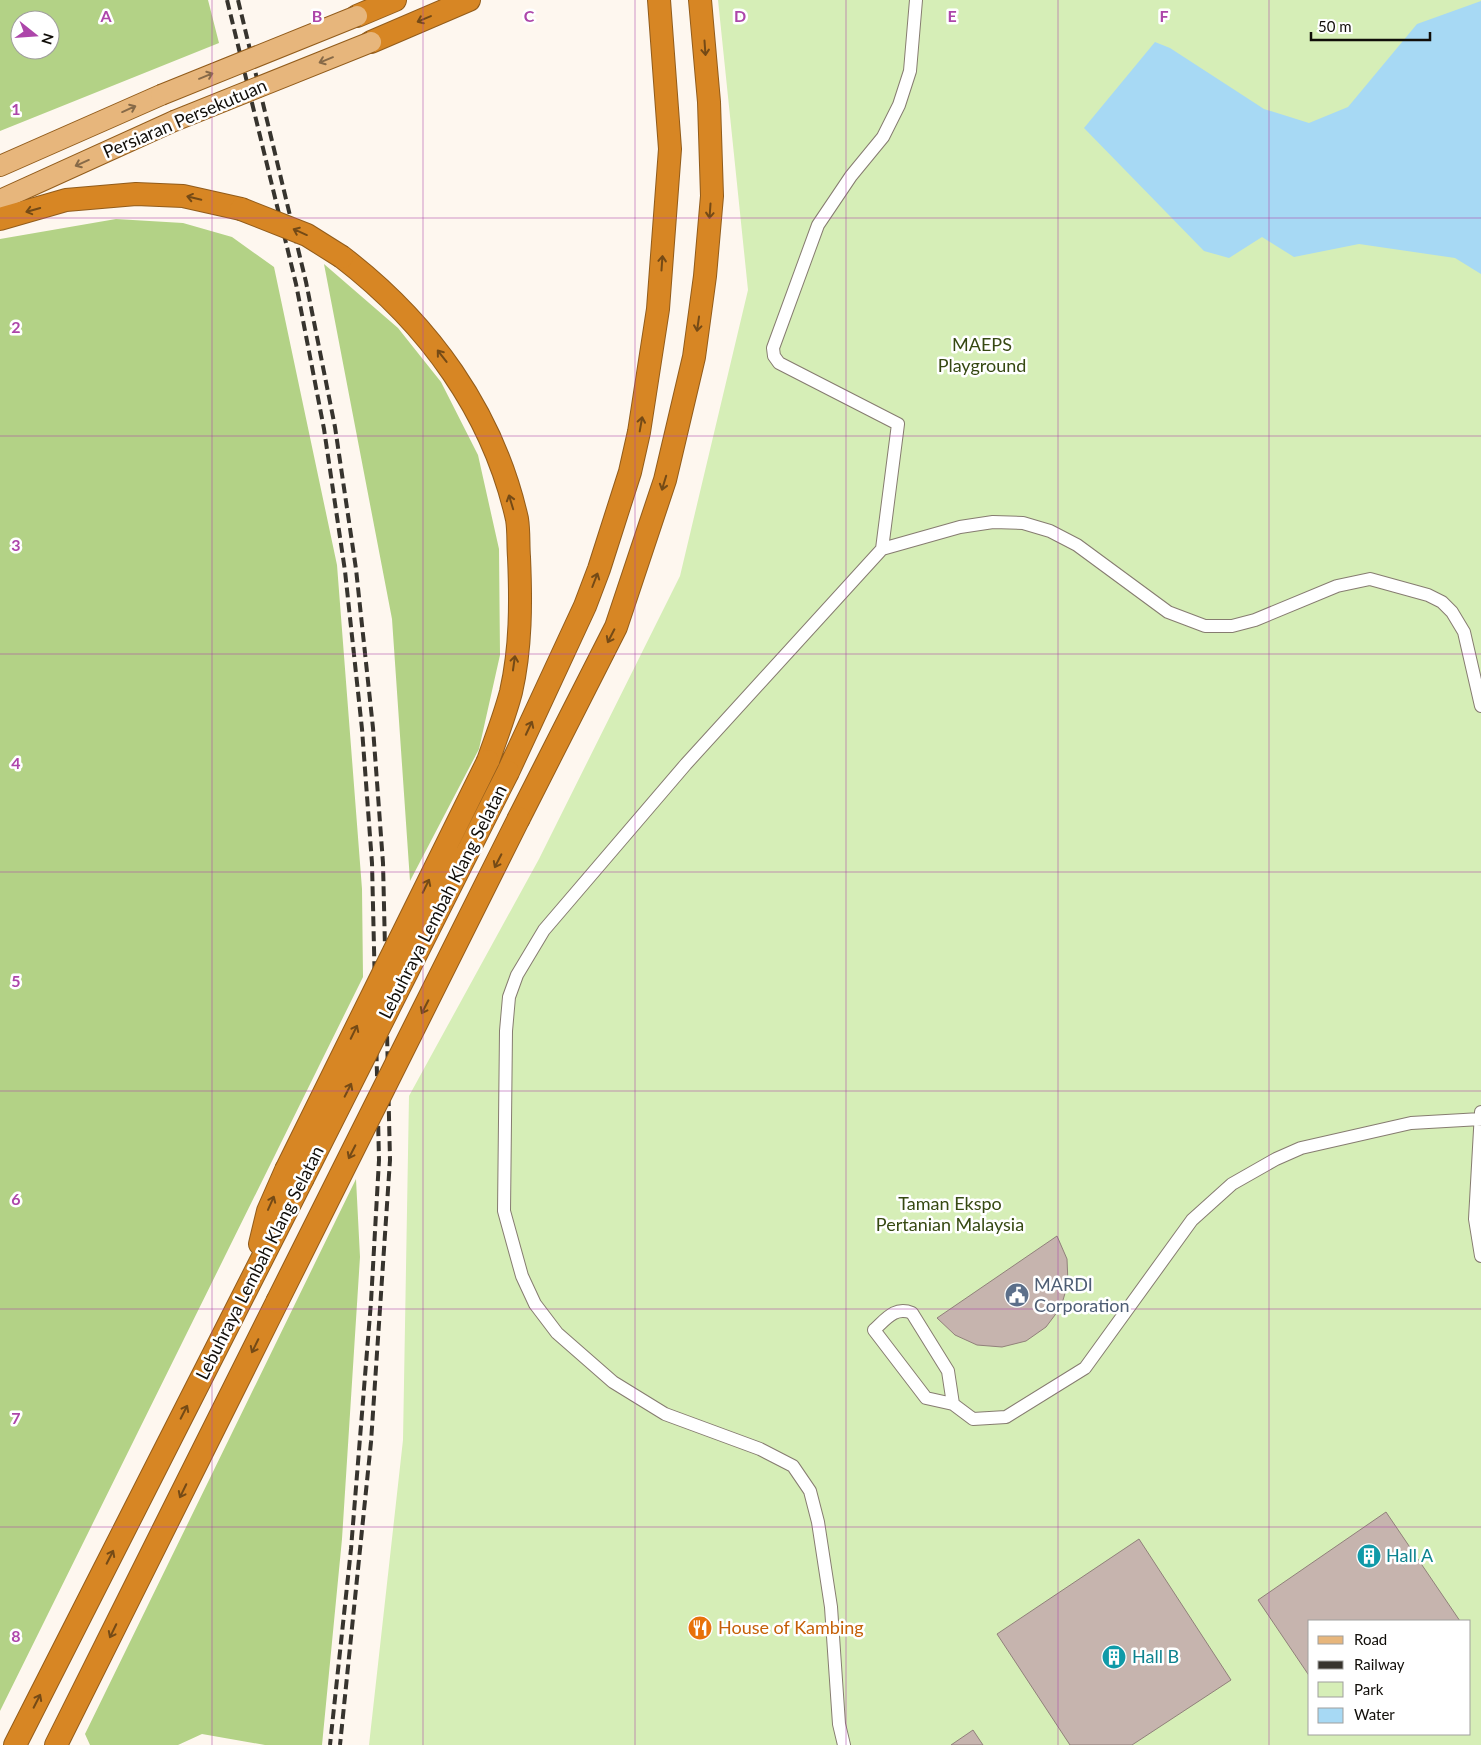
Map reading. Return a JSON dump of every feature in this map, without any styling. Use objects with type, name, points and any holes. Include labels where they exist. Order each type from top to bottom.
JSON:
[{"type":"highway","points":[[357,16],[374,0]]},
{"type":"highway","points":[[357,16],[395,0]]},
{"type":"highway","points":[[371,42],[468,0]]},
{"type":"highway","name":"Lebuhraya Lembah Klang Selatan","points":[[15,1745],[250,1284],[294,1175],[508,772],[596,578],[630,472],[640,432],[658,309],[670,149],[659,0]]},
{"type":"highway","name":"Lebuhraya Lembah Klang Selatan","points":[[56,1745],[616,627],[665,480],[694,357],[705,276],[712,196],[709,102],[700,0]]},
{"type":"highway","points":[[0,219],[66,200],[136,194],[183,196],[241,209],[307,235],[342,257],[394,300],[423,331],[456,374],[477,412],[500,466],[517,520],[521,611],[510,692],[488,761],[294,1175]]},
{"type":"highway","points":[[68,1745],[72,1736],[80,1699]]},
{"type":"main road","name":"Persiaran Persekutuan","points":[[0,166],[161,95],[357,16]]},
{"type":"main road","name":"Persiaran Persekutuan","points":[[0,200],[174,121],[371,42]]},
{"type":"street","points":[[882,549],[898,424],[779,363],[774,356],[773,348],[818,225],[851,176],[883,137],[899,105],[910,71],[916,0]]},
{"type":"street","points":[[844,1745],[839,1724],[831,1607],[818,1522],[810,1491],[793,1466],[776,1456],[665,1414],[613,1382],[557,1333],[535,1304],[522,1276],[504,1211],[506,1031],[509,997],[517,975],[544,930],[686,764],[882,549],[960,527],[993,522],[1023,523],[1050,531],[1078,544],[1168,612],[1204,626],[1232,626],[1255,620],[1337,586],[1370,579],[1428,595],[1442,602],[1452,612],[1464,632],[1481,706]]},
{"type":"street","points":[[953,1404],[948,1371],[912,1313],[903,1309],[897,1310],[874,1330],[926,1398],[953,1404],[973,1419],[1006,1417],[1085,1368],[1192,1220],[1232,1184],[1276,1159],[1302,1148],[1411,1123],[1481,1116],[1475,1219],[1481,1256]]},
{"type":"green space","points":[[0,0],[208,0],[219,43],[0,131]]},
{"type":"green space","name":"Taman Ekspo Pertanian Malaysia","points":[[718,0],[1481,0],[1481,1745],[369,1745],[403,1440],[409,1096],[539,859],[680,576],[748,290]]},
{"type":"green space","points":[[116,219],[183,223],[232,237],[274,267],[337,565],[362,889],[363,977],[0,1711],[0,239]]},
{"type":"green space","points":[[324,264],[398,328],[441,382],[478,455],[499,549],[500,655],[479,749],[410,881],[392,619]]},
{"type":"green space","points":[[356,1179],[360,1257],[342,1539],[322,1745],[265,1745],[202,1734],[178,1745],[90,1745],[85,1734]]},
{"type":"water","points":[[1481,1],[1481,274],[1455,258],[1359,244],[1294,257],[1262,237],[1229,258],[1204,251],[1084,128],[1155,42],[1170,48],[1264,109],[1309,123],[1348,107],[1417,24]]},
{"type":"building","name":"MARDI Corporation","points":[[1057,1236],[1067,1259],[1068,1283],[1061,1307],[1046,1327],[1026,1341],[1002,1347],[977,1345],[955,1335],[937,1318]]},
{"type":"building","name":"Hall A","points":[[1386,1512],[1459,1620],[1308,1620],[1308,1674],[1258,1600]]},
{"type":"building","name":"Hall B","points":[[1139,1539],[1231,1680],[1132,1745],[1070,1745],[997,1634]]},
{"type":"building","points":[[973,1730],[983,1745],[951,1745]]},
{"type":"railway","points":[[227,0],[296,284],[324,429],[345,571],[362,729],[372,863],[379,1160],[371,1302],[351,1549],[330,1745]]},
{"type":"railway","points":[[238,0],[306,282],[335,427],[356,569],[373,728],[383,863],[390,1160],[371,1442],[340,1745]]},
{"type":"place","name":"MARDI Corporation","points":[[1017,1295]]},
{"type":"place","name":"Hall A","points":[[1369,1556]]},
{"type":"place","name":"House of Kambing","points":[[700,1628]]},
{"type":"place","name":"Hall B","points":[[1114,1657]]},
{"type":"park label","name":"MAEPS Playground","points":[[982,355]]}]
